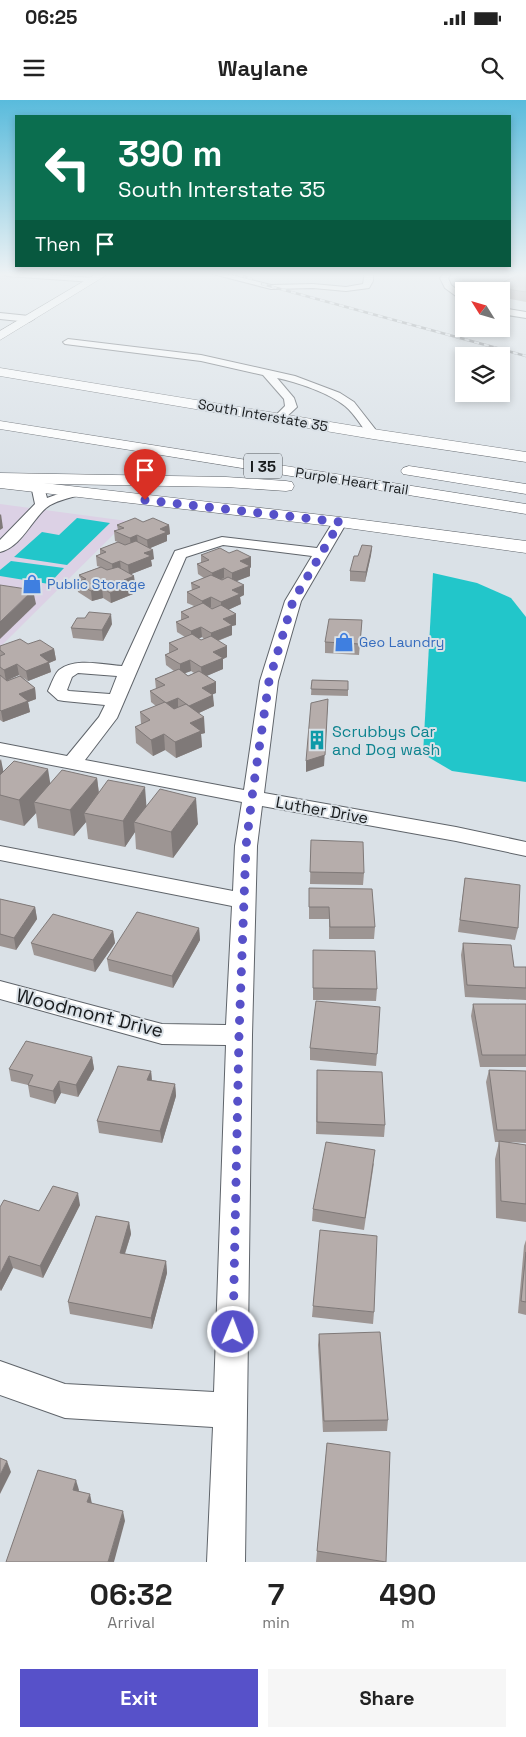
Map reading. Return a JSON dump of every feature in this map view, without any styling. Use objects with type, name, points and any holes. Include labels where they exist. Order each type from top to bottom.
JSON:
[{"type":"main road","name":"South Interstate 35","points":[[0,372],[373,434],[526,457]]},
{"type":"main road","name":"Purple Heart Trail","points":[[0,413],[526,495]]},
{"type":"main road","name":"Purple Heart Trail","points":[[0,425],[526,509]]},
{"type":"main road","points":[[113,431],[200,441]]},
{"type":"main road","points":[[396,469],[526,489]]},
{"type":"main road","points":[[0,478],[226,482],[288,486],[396,496],[526,516]]},
{"type":"main road","points":[[0,484],[40,496],[75,492],[340,522],[526,547]]},
{"type":"street","points":[[70,342],[201,358],[291,378],[336,395],[350,404],[373,434]]},
{"type":"street","points":[[266,372],[289,398],[291,407],[279,418]]},
{"type":"street","points":[[0,548],[17,533],[40,496]]},
{"type":"street","points":[[226,1562],[239,1035],[246,846],[269,681],[293,601],[340,522]]},
{"type":"street","points":[[72,763],[108,718],[180,554],[222,542],[322,553]]},
{"type":"street","points":[[116,700],[64,696],[57,692],[65,674],[75,668],[128,672]]},
{"type":"street","name":"Luther Drive","points":[[0,749],[456,834],[526,849]]},
{"type":"street","points":[[0,853],[244,901]]},
{"type":"street","name":"Woodmont Drive","points":[[0,990],[162,1034],[239,1035]]},
{"type":"street","points":[[0,1378],[65,1401],[231,1411]]},
{"type":"shaded area","name":"Public Storage","points":[[0,504],[127,521],[0,647]]},
{"type":"water","points":[[77,518],[110,523],[67,565],[14,557],[42,532],[59,535]]},
{"type":"water","points":[[11,561],[64,568],[49,584],[0,576],[0,570]]},
{"type":"water","points":[[433,573],[477,583],[511,598],[526,617],[526,782],[452,771],[423,754]]},
{"type":"building","points":[[135,518],[143,522],[153,518],[169,525],[160,529],[167,532],[147,540],[137,535],[130,538],[114,531],[124,528],[117,525]]},
{"type":"building","points":[[136,541],[153,550],[144,553],[151,556],[128,565],[120,561],[112,564],[96,556],[106,552],[100,549],[118,542],[125,545]]},
{"type":"building","points":[[362,545],[372,546],[366,572],[350,571],[354,556],[358,556]]},
{"type":"building","points":[[220,548],[229,553],[237,550],[251,557],[240,561],[250,566],[232,573],[224,568],[212,573],[197,564],[209,560],[201,555]]},
{"type":"building","points":[[101,567],[107,570],[118,567],[134,576],[124,580],[132,584],[110,593],[102,587],[91,591],[76,582],[86,579],[79,575]]},
{"type":"building","points":[[211,575],[222,580],[228,577],[244,585],[232,590],[240,594],[221,602],[211,597],[202,601],[187,592],[200,587],[191,583]]},
{"type":"building","points":[[0,585],[33,590],[0,622]]},
{"type":"building","points":[[203,603],[212,609],[221,605],[236,614],[223,619],[232,625],[211,633],[201,627],[191,631],[176,622],[189,617],[181,612]]},
{"type":"building","points":[[89,612],[111,614],[102,630],[71,628],[77,618],[85,618]]},
{"type":"building","points":[[329,619],[362,620],[360,644],[325,642]]},
{"type":"building","points":[[192,634],[201,640],[211,636],[227,646],[213,652],[223,658],[201,667],[190,660],[180,664],[165,655],[178,649],[169,643]]},
{"type":"building","points":[[20,639],[28,644],[40,640],[54,649],[40,655],[49,662],[26,671],[17,664],[4,670],[0,667],[0,656],[5,654],[0,650],[0,646]]},
{"type":"building","points":[[179,669],[188,676],[199,671],[216,682],[202,688],[213,695],[189,706],[178,698],[166,703],[150,691],[165,685],[155,679]]},
{"type":"building","points":[[0,675],[7,681],[20,676],[35,688],[19,694],[28,701],[1,711]]},
{"type":"building","points":[[312,680],[348,681],[348,690],[311,689]]},
{"type":"building","name":"Scrubbys Car and Dog wash","points":[[328,699],[325,755],[306,761],[311,703]]},
{"type":"building","points":[[165,702],[174,709],[186,704],[204,717],[190,723],[201,731],[175,742],[164,734],[151,740],[135,727],[150,720],[140,712]]},
{"type":"building","points":[[14,761],[48,769],[19,800],[0,795],[0,775]]},
{"type":"building","points":[[62,770],[97,778],[70,810],[34,802]]},
{"type":"building","points":[[108,780],[145,787],[123,821],[84,813]]},
{"type":"building","points":[[160,789],[196,798],[171,832],[134,822]]},
{"type":"building","points":[[311,840],[363,842],[364,873],[310,872]]},
{"type":"building","points":[[465,878],[520,885],[518,928],[460,920]]},
{"type":"building","points":[[309,888],[372,889],[375,927],[330,927],[329,907],[309,907]]},
{"type":"building","points":[[0,899],[35,907],[14,938],[0,934]]},
{"type":"building","points":[[137,912],[199,928],[172,976],[107,959]]},
{"type":"building","points":[[53,914],[113,931],[93,960],[31,943]]},
{"type":"building","points":[[463,943],[511,945],[514,967],[526,967],[526,988],[467,985]]},
{"type":"building","points":[[313,950],[375,951],[377,989],[313,988]]},
{"type":"building","points":[[316,1001],[380,1007],[377,1054],[310,1048]]},
{"type":"building","points":[[473,1004],[526,1004],[526,1055],[482,1055]]},
{"type":"building","points":[[26,1041],[92,1057],[76,1085],[59,1081],[53,1091],[28,1085],[33,1075],[9,1069]]},
{"type":"building","points":[[118,1066],[151,1071],[147,1080],[175,1084],[160,1131],[97,1121]]},
{"type":"building","points":[[317,1070],[382,1072],[385,1125],[317,1122]]},
{"type":"building","points":[[489,1070],[526,1071],[526,1130],[497,1130]]},
{"type":"building","points":[[499,1141],[526,1145],[526,1204],[501,1201]]},
{"type":"building","points":[[326,1142],[375,1150],[365,1218],[313,1209]]},
{"type":"building","points":[[53,1186],[78,1193],[40,1266],[9,1256],[0,1274],[0,1207],[4,1200],[39,1211]]},
{"type":"building","points":[[96,1216],[129,1222],[120,1253],[166,1261],[151,1318],[68,1302]]},
{"type":"building","points":[[320,1230],[377,1236],[374,1312],[313,1306]]},
{"type":"building","points":[[526,1252],[526,1302],[521,1301]]},
{"type":"building","points":[[380,1332],[388,1420],[324,1421],[319,1334]]},
{"type":"building","points":[[327,1443],[390,1452],[386,1562],[317,1551]]},
{"type":"building","points":[[0,1458],[7,1461],[0,1475]]},
{"type":"building","points":[[38,1470],[76,1480],[73,1490],[90,1494],[87,1502],[123,1511],[108,1562],[6,1562]]},
{"type":"railway","points":[[475,342],[526,356]]},
{"type":"place","name":"Public Storage","points":[[32,584]]},
{"type":"place","name":"Geo Laundry","points":[[344,642]]},
{"type":"place","name":"Scrubbys Car and Dog wash","points":[[317,740]]},
{"type":"route","points":[[145,500],[340,522],[293,601],[269,681],[252,797],[246,846],[239,1035],[233,1332]]}]
